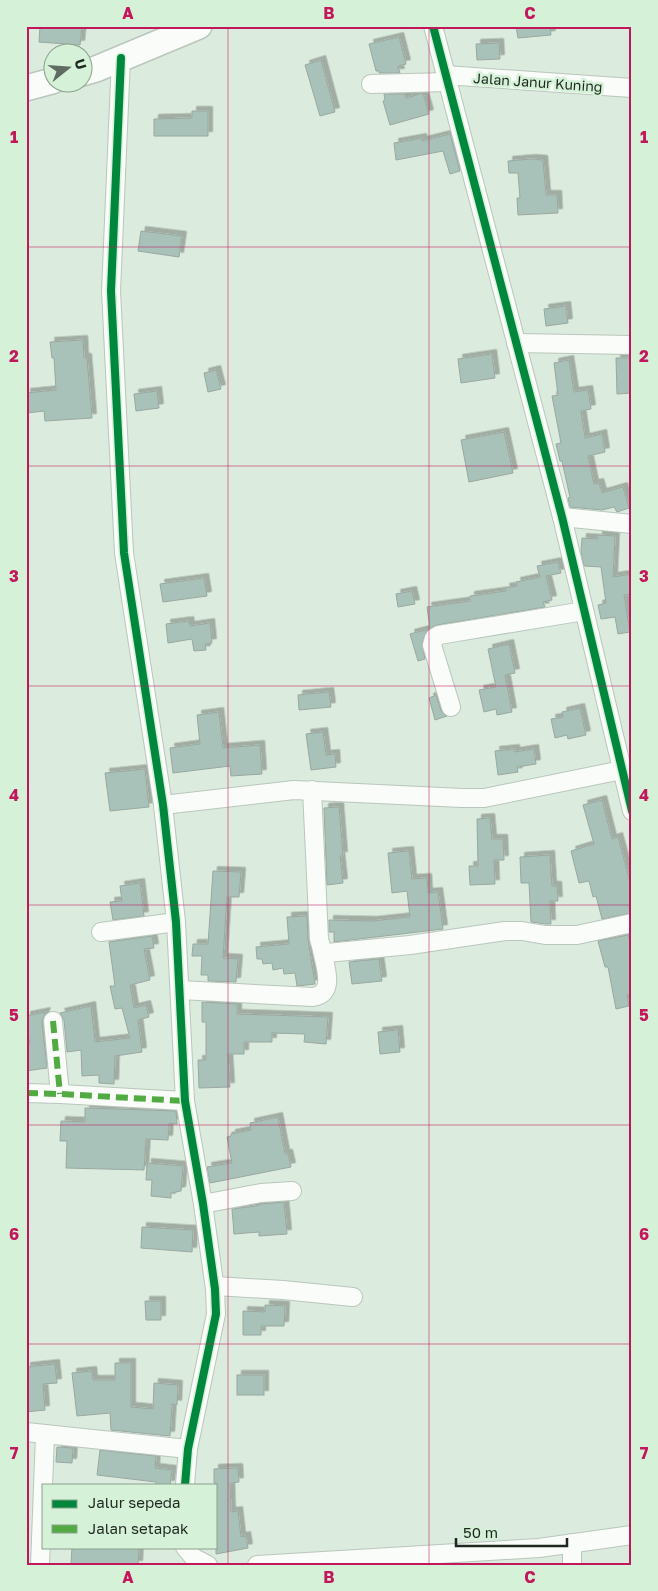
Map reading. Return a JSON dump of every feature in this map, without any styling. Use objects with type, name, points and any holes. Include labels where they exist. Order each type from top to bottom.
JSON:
[{"type":"main road","points":[[92,68],[199,26]]},
{"type":"main road","points":[[26,88],[42,84]]},
{"type":"street","points":[[432,26],[562,517],[632,811]]},
{"type":"street","points":[[121,58],[111,291],[124,553],[163,805],[176,922],[186,1101],[203,1204],[216,1314],[188,1449],[185,1484]]},
{"type":"street","name":"Jalan Janur Kuning","points":[[371,84],[446,78],[632,88]]},
{"type":"street","points":[[516,343],[632,345]]},
{"type":"street","points":[[562,517],[632,524]]},
{"type":"street","points":[[451,708],[432,645],[434,638],[439,635],[584,611]]},
{"type":"street","points":[[163,805],[294,790],[484,798],[622,770]]},
{"type":"street","points":[[180,990],[313,998],[321,996],[326,991],[328,984],[319,939],[312,790]]},
{"type":"street","points":[[101,932],[176,922]]},
{"type":"street","points":[[322,950],[331,953],[505,931],[522,931],[544,935],[577,935],[632,923]]},
{"type":"street","points":[[53,1021],[60,1094]]},
{"type":"street","points":[[26,1093],[186,1101]]},
{"type":"street","points":[[203,1204],[261,1193],[292,1191]]},
{"type":"street","points":[[214,1286],[353,1297]]},
{"type":"street","points":[[26,1432],[188,1449]]},
{"type":"street","points":[[43,1484],[45,1435]]},
{"type":"street","points":[[40,1565],[42,1513]]},
{"type":"street","points":[[257,1565],[402,1561],[538,1548],[632,1535]]},
{"type":"street","points":[[572,1543],[572,1565]]},
{"type":"street","points":[[186,1548],[194,1558],[208,1565]]},
{"type":"building","points":[[40,26],[82,26],[80,42],[39,42]]},
{"type":"building","points":[[516,26],[550,26],[551,35],[518,38]]},
{"type":"building","points":[[399,37],[406,64],[398,66],[400,73],[379,73],[379,71],[376,71],[369,44]]},
{"type":"building","points":[[499,43],[500,59],[477,60],[476,44]]},
{"type":"building","points":[[321,60],[335,112],[320,116],[305,65]]},
{"type":"building","points":[[423,93],[429,114],[390,125],[383,101],[385,100],[384,94],[405,94],[406,98]]},
{"type":"building","points":[[192,111],[208,111],[208,136],[154,136],[154,119],[192,118]]},
{"type":"building","points":[[450,134],[460,171],[450,174],[443,151],[396,160],[394,143],[422,138],[422,141]]},
{"type":"building","points":[[543,160],[546,195],[557,195],[558,213],[518,215],[517,198],[520,198],[518,173],[509,173],[508,161]]},
{"type":"building","points":[[141,231],[182,236],[179,257],[138,251]]},
{"type":"building","points":[[566,306],[568,323],[546,326],[544,309]]},
{"type":"building","points":[[83,340],[84,358],[87,358],[92,418],[45,421],[44,411],[27,413],[26,393],[56,390],[54,358],[52,358],[50,342]]},
{"type":"building","points":[[492,354],[495,378],[461,383],[458,359]]},
{"type":"building","points":[[616,358],[632,358],[632,393],[617,394]]},
{"type":"building","points":[[569,360],[574,392],[588,390],[591,409],[581,411],[585,438],[602,434],[605,452],[588,456],[594,484],[599,483],[602,493],[623,487],[629,508],[617,512],[614,507],[602,510],[570,507],[568,498],[570,497],[562,461],[560,461],[556,444],[561,443],[552,396],[558,395],[554,363]]},
{"type":"building","points":[[216,370],[221,389],[208,392],[204,373]]},
{"type":"building","points":[[157,391],[159,408],[136,411],[134,394]]},
{"type":"building","points":[[504,432],[513,473],[469,482],[461,440]]},
{"type":"building","points":[[598,535],[615,536],[613,577],[632,574],[632,594],[624,595],[630,632],[618,634],[615,617],[601,619],[598,605],[606,603],[601,567],[584,566],[581,552],[582,538],[598,539]]},
{"type":"building","points":[[558,562],[561,573],[546,576],[552,600],[543,602],[545,607],[437,625],[430,628],[427,607],[470,601],[470,596],[506,591],[505,588],[517,586],[516,582],[540,577],[537,566]]},
{"type":"building","points":[[204,578],[207,596],[163,602],[160,584]]},
{"type":"building","points":[[412,591],[415,604],[398,607],[396,594]]},
{"type":"building","points":[[189,621],[190,626],[210,623],[212,643],[205,644],[206,650],[194,651],[192,639],[168,643],[166,624]]},
{"type":"building","points":[[425,630],[422,643],[425,659],[418,661],[410,634]]},
{"type":"building","points":[[509,644],[515,673],[505,675],[512,712],[497,715],[496,709],[484,712],[479,690],[496,687],[488,649]]},
{"type":"building","points":[[329,692],[331,707],[299,710],[298,695]]},
{"type":"building","points":[[436,695],[441,711],[447,716],[435,720],[429,698]]},
{"type":"building","points":[[580,708],[586,735],[568,739],[567,735],[555,738],[551,719],[563,717],[562,712]]},
{"type":"building","points":[[219,712],[223,748],[260,745],[262,774],[231,776],[230,766],[173,773],[170,748],[200,744],[197,715]]},
{"type":"building","points":[[323,732],[326,755],[335,754],[336,767],[311,770],[306,734]]},
{"type":"building","points":[[515,749],[515,752],[534,749],[536,764],[517,767],[518,772],[498,775],[495,751]]},
{"type":"building","points":[[145,769],[149,807],[110,811],[105,773]]},
{"type":"building","points":[[602,800],[612,839],[618,837],[632,889],[632,913],[602,919],[596,896],[593,897],[589,881],[579,883],[571,851],[594,844],[583,805]]},
{"type":"building","points":[[339,807],[343,856],[340,856],[343,883],[327,885],[324,808]]},
{"type":"building","points":[[490,818],[492,839],[503,839],[504,860],[494,860],[495,884],[470,885],[469,866],[478,866],[477,819]]},
{"type":"building","points":[[409,851],[412,879],[427,878],[428,893],[438,892],[443,929],[334,942],[334,932],[329,932],[329,920],[372,921],[410,917],[407,891],[392,893],[388,853]]},
{"type":"building","points":[[550,855],[552,886],[557,886],[558,901],[550,901],[551,924],[531,922],[529,883],[521,883],[520,857]]},
{"type":"building","points":[[213,871],[241,872],[239,897],[227,897],[223,958],[238,959],[236,982],[208,981],[208,975],[201,975],[202,956],[192,956],[193,944],[208,944]]},
{"type":"building","points":[[140,883],[144,916],[113,920],[110,902],[122,901],[120,886]]},
{"type":"building","points":[[307,916],[308,940],[315,984],[297,986],[295,973],[284,974],[283,968],[273,970],[272,963],[263,964],[262,959],[257,959],[256,947],[289,944],[287,917]]},
{"type":"building","points":[[628,935],[632,949],[632,994],[627,995],[629,1006],[616,1009],[608,967],[605,967],[598,941]]},
{"type":"building","points":[[152,936],[154,948],[144,949],[150,980],[130,985],[134,1008],[146,1005],[149,1017],[138,1020],[142,1052],[115,1056],[114,1084],[99,1083],[99,1075],[82,1076],[81,1050],[67,1052],[64,1020],[60,1013],[91,1006],[95,1042],[130,1038],[122,1008],[115,1009],[110,986],[115,986],[109,942]]},
{"type":"building","points":[[379,959],[382,981],[352,984],[349,962]]},
{"type":"building","points":[[202,1002],[237,1004],[237,1014],[328,1017],[326,1044],[304,1042],[305,1034],[272,1033],[272,1042],[244,1042],[244,1054],[228,1054],[230,1087],[199,1088],[198,1060],[206,1060],[206,1022],[202,1022]]},
{"type":"building","points":[[46,1012],[42,1022],[47,1068],[26,1071],[26,1043],[30,1043],[26,1028],[26,1016]]},
{"type":"building","points":[[398,1030],[400,1052],[380,1054],[378,1032]]},
{"type":"building","points":[[85,1108],[176,1111],[177,1124],[169,1123],[168,1140],[146,1139],[144,1170],[66,1168],[67,1141],[60,1141],[61,1121],[85,1122]]},
{"type":"building","points":[[278,1117],[285,1154],[288,1154],[291,1167],[210,1183],[207,1167],[232,1163],[227,1137],[231,1136],[231,1134],[251,1130],[250,1123]]},
{"type":"building","points":[[147,1163],[183,1166],[181,1191],[171,1193],[171,1198],[151,1196],[152,1180],[146,1180]]},
{"type":"building","points":[[284,1202],[287,1234],[259,1236],[259,1232],[234,1234],[232,1209]]},
{"type":"building","points":[[142,1227],[193,1230],[192,1252],[141,1248]]},
{"type":"building","points":[[145,1301],[161,1301],[161,1320],[146,1320]]},
{"type":"building","points":[[265,1305],[285,1306],[284,1326],[261,1326],[261,1335],[243,1335],[243,1311],[265,1312]]},
{"type":"building","points":[[115,1363],[131,1363],[131,1407],[153,1409],[154,1383],[178,1385],[177,1405],[172,1404],[170,1436],[111,1430],[110,1413],[77,1416],[72,1373],[92,1371],[93,1380],[115,1380]]},
{"type":"building","points":[[55,1364],[57,1383],[43,1384],[45,1410],[26,1412],[26,1367]]},
{"type":"building","points":[[237,1375],[264,1375],[264,1395],[237,1395]]},
{"type":"building","points":[[57,1447],[73,1448],[72,1463],[56,1462]]},
{"type":"building","points":[[100,1450],[156,1456],[155,1468],[172,1470],[170,1484],[156,1484],[156,1482],[97,1475]]},
{"type":"building","points":[[238,1468],[239,1482],[230,1483],[231,1512],[238,1511],[241,1537],[246,1536],[248,1548],[216,1554],[216,1548],[218,1548],[218,1484],[214,1483],[214,1469]]},
{"type":"building","points":[[72,1548],[139,1548],[138,1565],[71,1564]]},
{"type":"marked path","points":[[53,1021],[60,1094]]},
{"type":"marked path","points":[[26,1093],[185,1101]]},
{"type":"cycle path","points":[[433,26],[562,517],[632,811]]},
{"type":"cycle path","points":[[121,58],[111,291],[124,553],[163,805],[176,922],[185,1101],[203,1204],[215,1289],[216,1314],[188,1449],[185,1484]]}]
